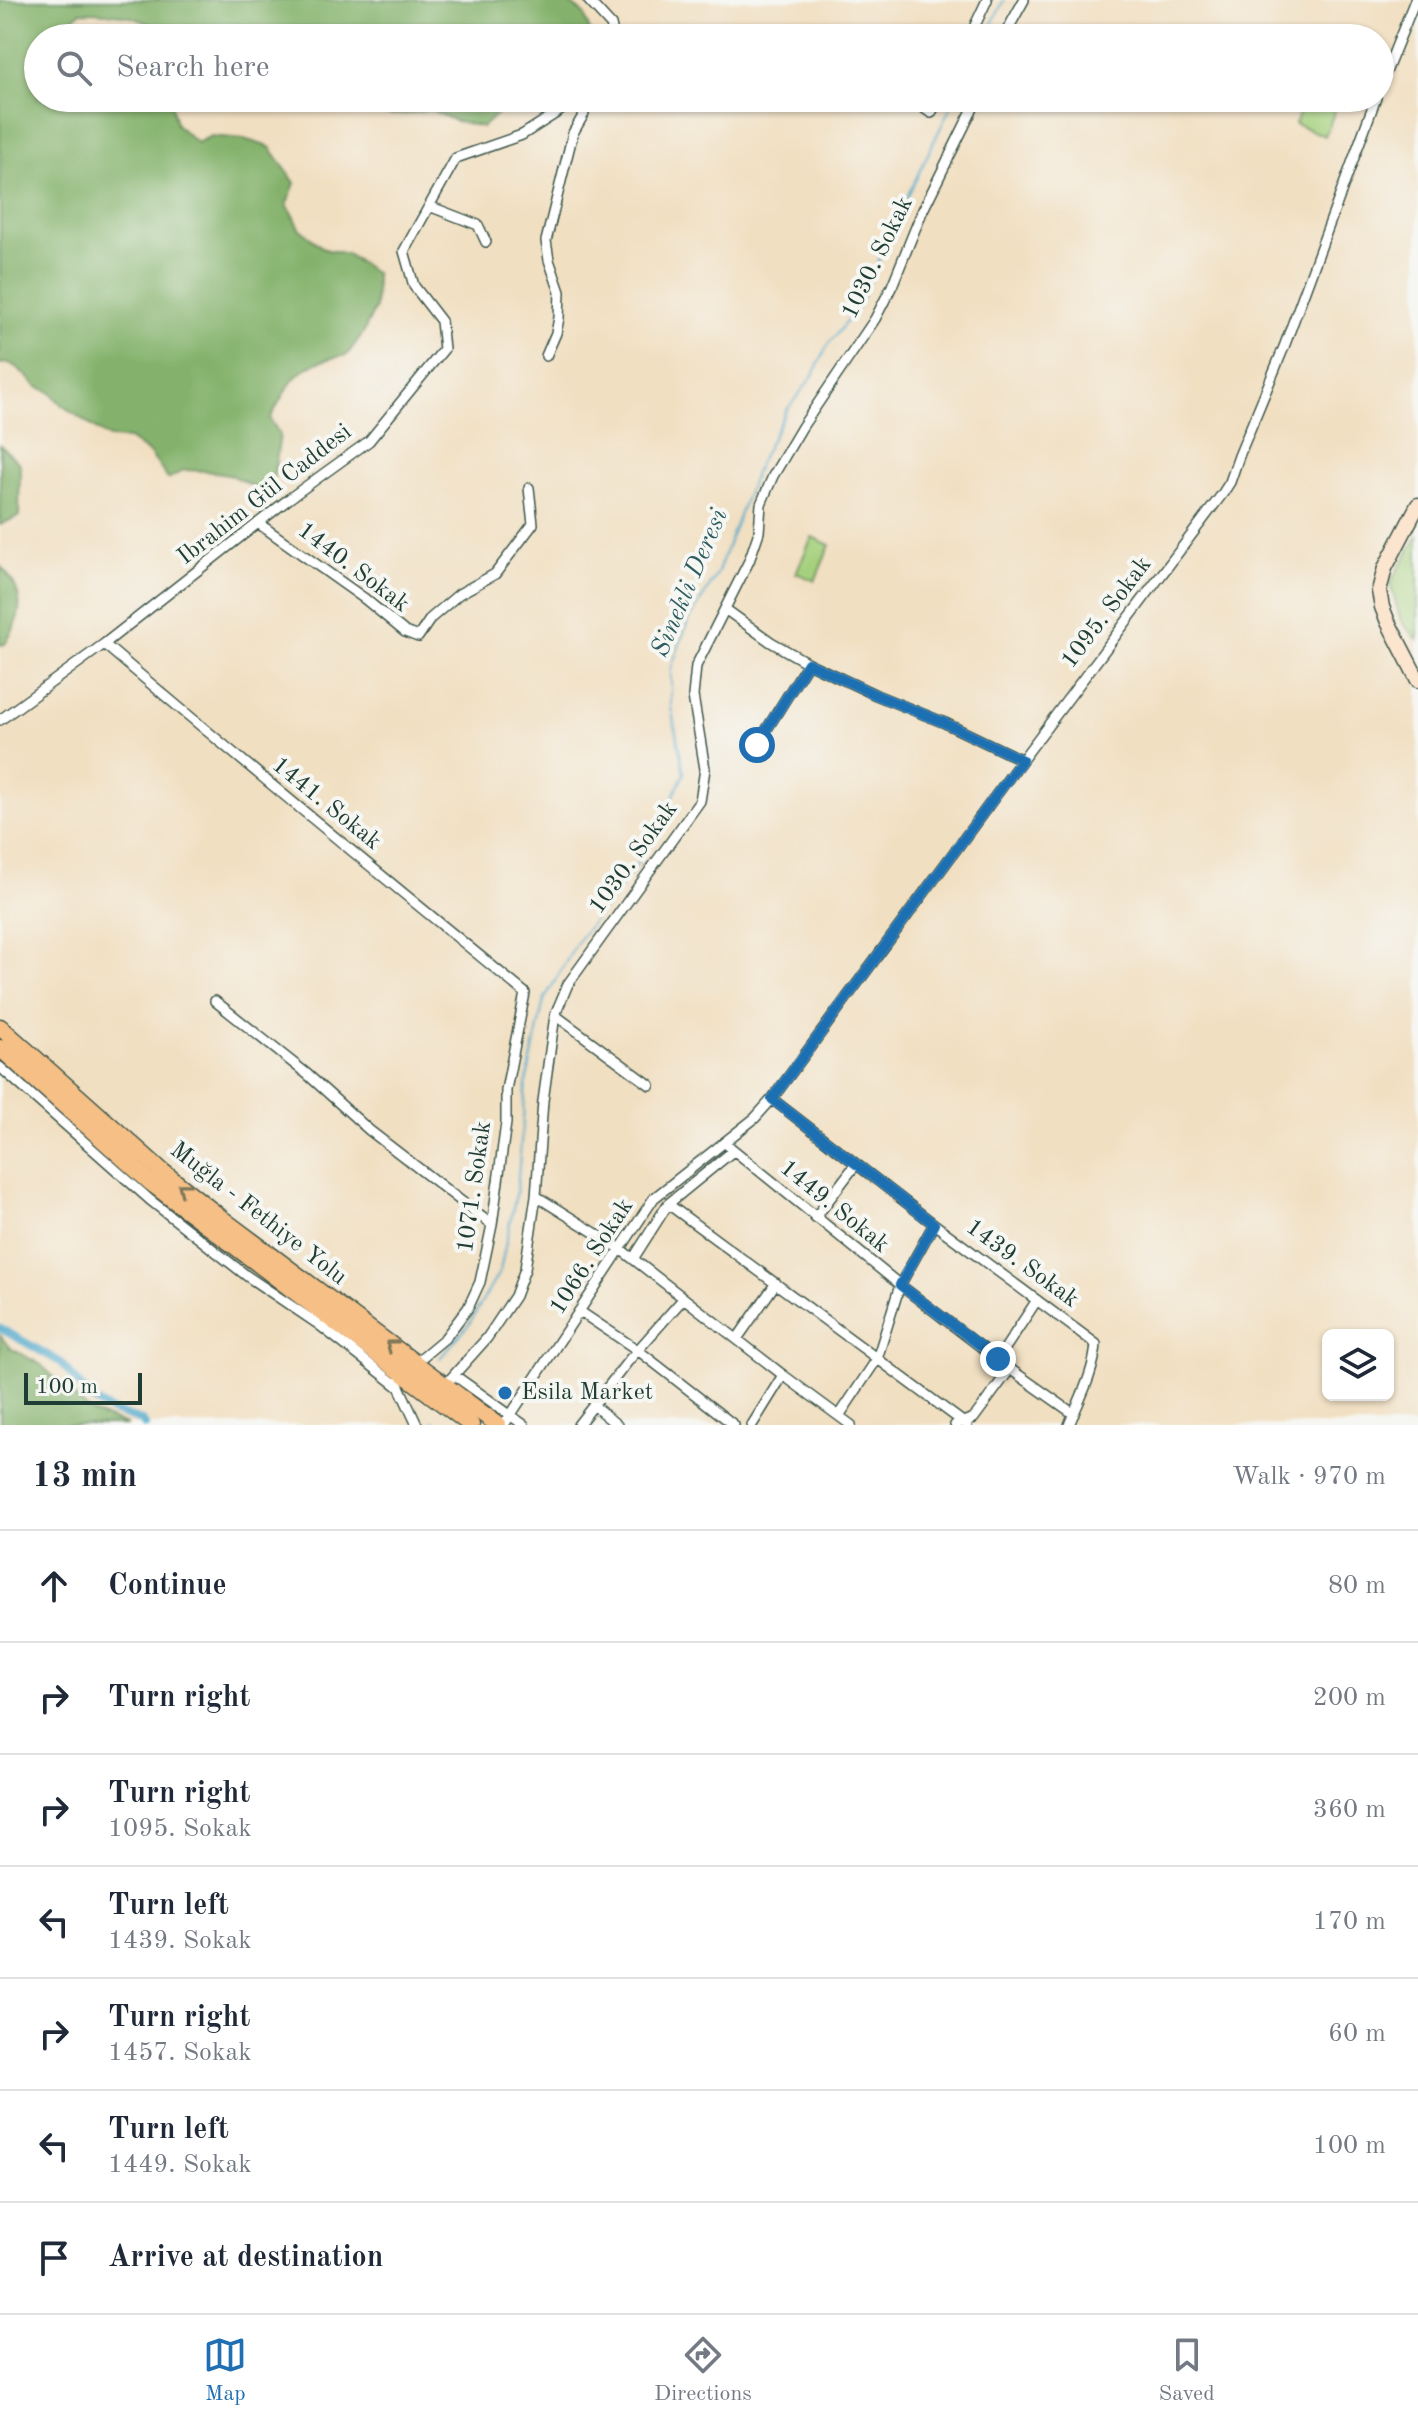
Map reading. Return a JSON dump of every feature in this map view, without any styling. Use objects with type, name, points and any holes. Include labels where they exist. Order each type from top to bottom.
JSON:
[{"type":"highway","name":"Muğla - Fethiye Yolu","points":[[0,1027],[163,1172],[415,1363],[450,1380],[505,1422]]},
{"type":"highway","name":"Muğla - Fethiye Yolu","points":[[0,1048],[251,1269],[390,1364],[471,1425]]},
{"type":"main road","points":[[1418,505],[1385,568],[1379,591],[1388,622],[1418,680]]},
{"type":"street","points":[[588,0],[610,24]]},
{"type":"street","points":[[976,24],[987,0]]},
{"type":"street","points":[[1011,24],[1024,0]]},
{"type":"street","points":[[1394,52],[1415,0]]},
{"type":"street","name":"Ibrahim Gül Caddesi","points":[[0,720],[369,441],[444,349],[441,321],[414,286],[404,251],[456,158],[522,135],[559,112]]},
{"type":"street","points":[[546,356],[556,333],[560,292],[546,241],[573,133],[584,112]]},
{"type":"street","name":"1030. Sokak","points":[[450,1380],[487,1338],[515,1296],[525,1269],[555,1015],[568,984],[700,801],[705,769],[693,696],[696,666],[749,561],[759,532],[761,504],[773,476],[810,415],[875,319],[922,212],[971,112]]},
{"type":"street","name":"1095. Sokak","points":[[772,1099],[1230,482],[1284,347],[1371,112]]},
{"type":"street","points":[[429,206],[478,225],[486,242]]},
{"type":"street","name":"1440. Sokak","points":[[258,523],[365,599],[405,632],[418,637],[431,618],[459,594],[495,574],[533,524],[529,488]]},
{"type":"street","points":[[725,609],[771,642],[808,663],[1022,760]]},
{"type":"street","name":"1441. Sokak","points":[[104,644],[303,813],[525,993]]},
{"type":"street","points":[[757,745],[808,663]]},
{"type":"street","name":"1071. Sokak","points":[[415,1363],[445,1338],[468,1308],[480,1282],[492,1225],[506,1123],[506,1090],[525,993]]},
{"type":"street","points":[[215,1001],[307,1074],[369,1130],[492,1225]]},
{"type":"street","points":[[555,1015],[650,1085]]},
{"type":"street","points":[[0,1067],[150,1200],[251,1269],[399,1387]]},
{"type":"street","name":"1066. Sokak","points":[[505,1422],[654,1198],[729,1147],[772,1099]]},
{"type":"street","name":"1439. Sokak","points":[[772,1099],[1096,1344],[1087,1385],[1074,1414]]},
{"type":"street","points":[[633,1259],[668,1204],[729,1147]]},
{"type":"street","name":"1449. Sokak","points":[[729,1147],[900,1285],[1074,1414]]},
{"type":"street","points":[[815,1218],[856,1164]]},
{"type":"street","points":[[536,1196],[619,1248],[851,1425]]},
{"type":"street","points":[[668,1204],[962,1424],[974,1418],[1010,1369]]},
{"type":"street","points":[[839,1416],[877,1359],[900,1285],[934,1224]]},
{"type":"street","points":[[737,1339],[776,1283]]},
{"type":"street","points":[[578,1425],[683,1299]]},
{"type":"street","points":[[998,1359],[1037,1300]]},
{"type":"street","points":[[579,1311],[639,1351],[734,1425]]},
{"type":"street","points":[[390,1364],[417,1425]]},
{"type":"street","points":[[752,1425],[783,1375]]},
{"type":"street","points":[[593,1405],[617,1425]]},
{"type":"street","points":[[1069,1425],[1074,1414]]},
{"type":"street","points":[[505,1422],[524,1425]]},
{"type":"green space","points":[[0,0],[565,0],[584,14],[587,24],[149,24],[130,17],[80,12],[68,24],[24,24],[24,112],[173,112],[176,124],[197,143],[211,136],[244,139],[270,147],[295,183],[287,204],[299,228],[324,249],[347,254],[376,274],[375,308],[363,333],[347,355],[318,362],[291,382],[270,419],[280,435],[272,487],[260,490],[233,476],[206,471],[184,470],[168,479],[150,454],[129,439],[109,438],[62,405],[49,391],[37,387],[19,369],[9,363],[0,364]]},
{"type":"green space","points":[[381,112],[420,112],[409,114],[387,115]]},
{"type":"green space","points":[[435,112],[500,112],[482,127],[455,121]]},
{"type":"green space","points":[[1300,112],[1334,112],[1325,136],[1295,124]]},
{"type":"green space","points":[[0,445],[20,464],[19,516],[0,525]]},
{"type":"green space","points":[[1418,536],[1418,640],[1401,621],[1390,583]]},
{"type":"green space","points":[[812,537],[830,545],[815,581],[796,573]]},
{"type":"green space","points":[[0,566],[18,594],[19,613],[5,644],[0,645]]},
{"type":"green space","points":[[0,1335],[10,1348],[40,1364],[92,1413],[127,1425],[0,1425]]},
{"type":"waterway","name":"Sinekli Deresi","points":[[992,24],[1004,0]]},
{"type":"waterway","name":"Sinekli Deresi","points":[[440,1358],[469,1324],[500,1271],[517,1189],[526,1084],[544,1000],[579,939],[633,871],[666,813],[684,773],[671,707],[671,669],[687,624],[717,574],[758,465],[786,411],[812,377],[828,345],[858,307],[948,112]]},
{"type":"waterway","points":[[0,1328],[60,1362],[93,1400],[145,1425]]},
{"type":"waterway","name":"Sinekli Deresi","points":[[434,1421],[437,1425]]},
{"type":"place","name":"Esila Market","points":[[505,1393]]},
{"type":"route","points":[[757,745],[808,663],[1022,760],[772,1099],[934,1224],[900,1285],[998,1359]]}]
